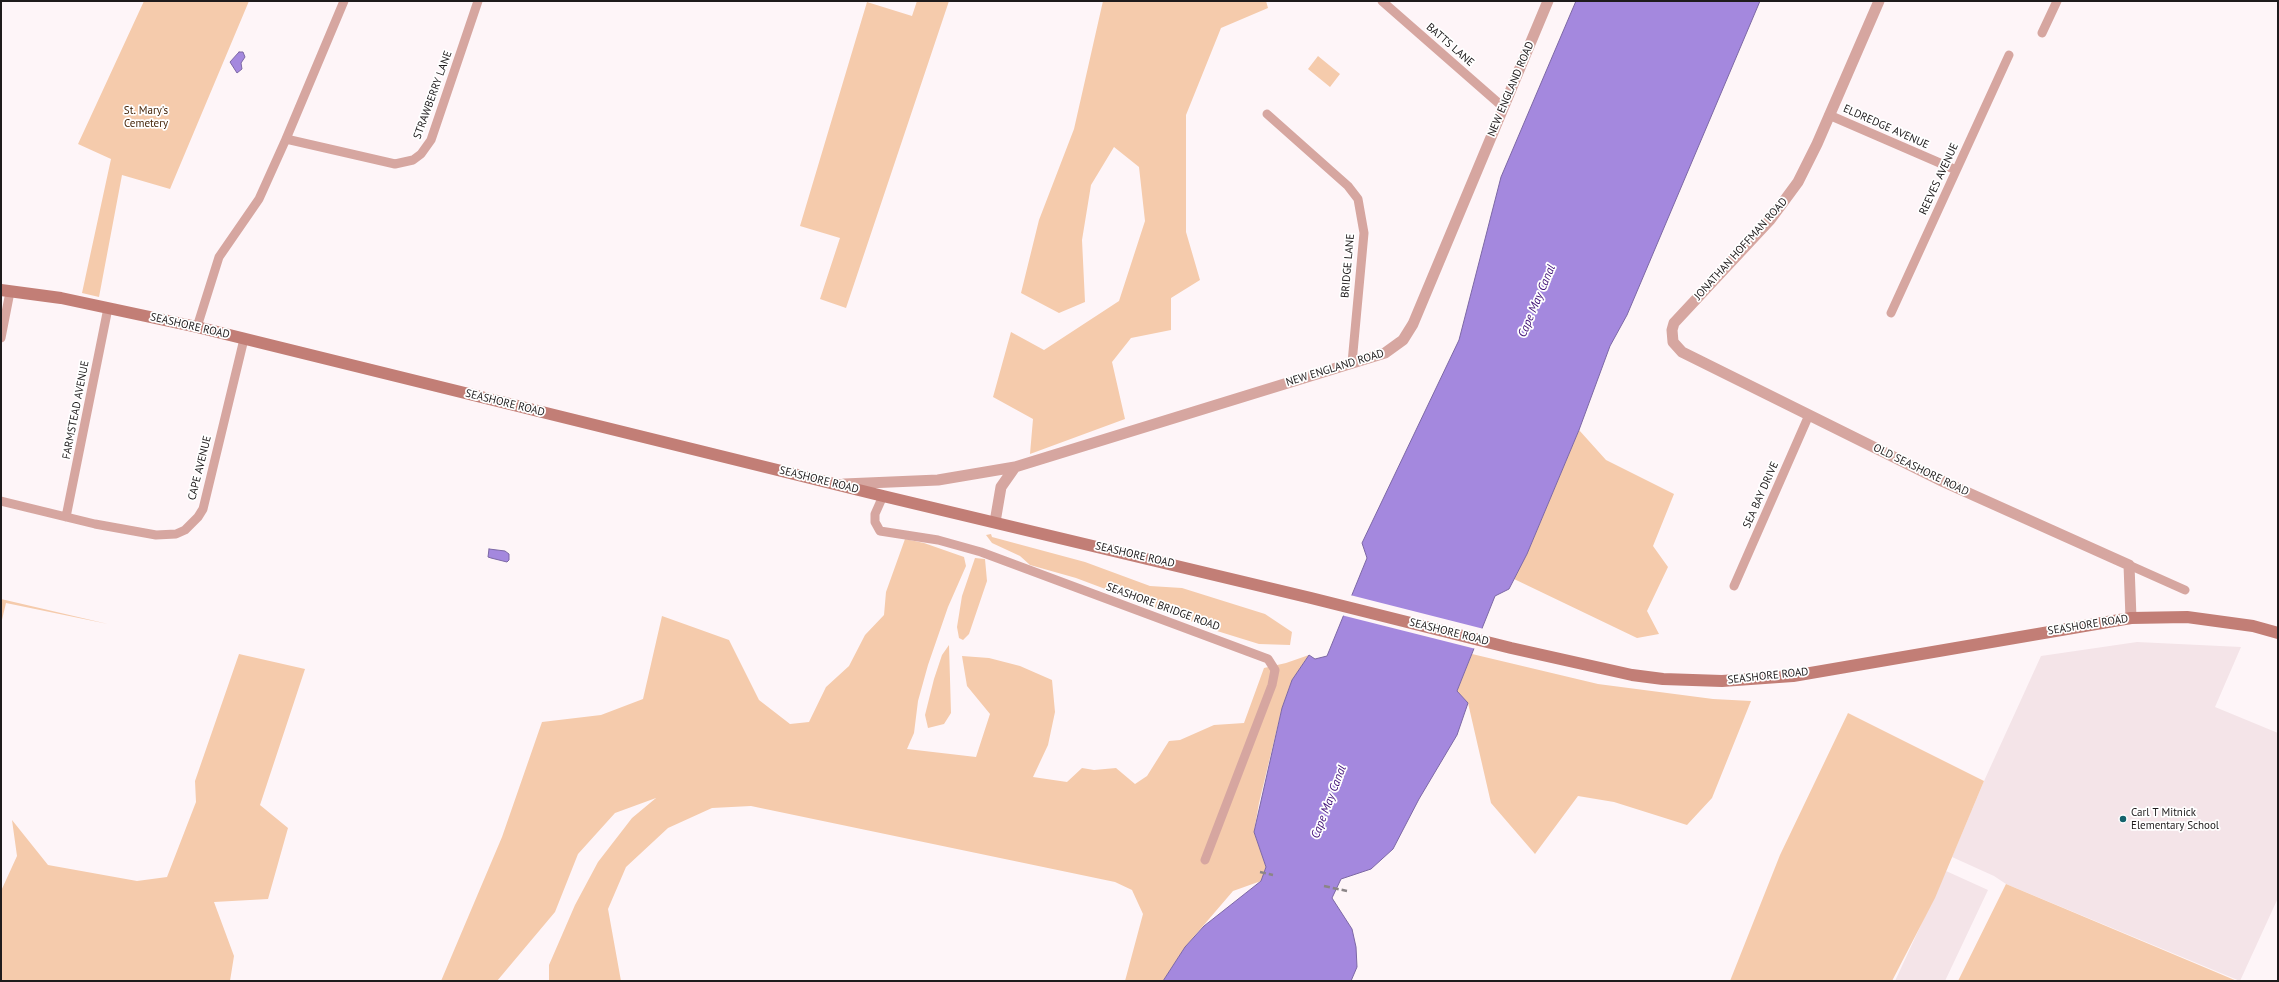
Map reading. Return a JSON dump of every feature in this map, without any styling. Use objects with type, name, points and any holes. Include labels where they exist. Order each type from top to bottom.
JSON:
[{"type":"main road","name":"SEASHORE ROAD","points":[[6,291],[61,298],[197,327],[883,496],[1311,598],[1511,648],[1632,675],[1663,679],[1722,681],[1793,676],[2131,618],[2188,617],[2253,626],[2278,633]]},
{"type":"street","points":[[197,327],[219,256],[259,199],[344,1]]},
{"type":"street","name":"STRAWBERRY LANE","points":[[286,139],[385,164],[405,163],[421,154],[432,140],[478,1]]},
{"type":"street","name":"BATTS LANE","points":[[1382,1],[1503,107]]},
{"type":"street","name":"NEW ENGLAND ROAD","points":[[839,484],[938,480],[1014,467],[1385,353],[1395,348],[1410,332],[1548,1]]},
{"type":"street","name":"JONATHAN HOFFMAN ROAD","points":[[1673,342],[1672,330],[1674,323],[1770,220],[1786,199],[1808,163],[1879,1]]},
{"type":"street","points":[[2042,33],[2057,1]]},
{"type":"street","name":"REEVES AVENUE","points":[[1891,313],[2009,55]]},
{"type":"street","name":"BRIDGE LANE","points":[[1267,114],[1348,186],[1358,199],[1364,233],[1352,363]]},
{"type":"street","name":"ELDREDGE AVENUE","points":[[1829,115],[1956,170]]},
{"type":"street","points":[[1,338],[6,291]]},
{"type":"street","name":"FARMSTEAD AVENUE","points":[[66,517],[108,308]]},
{"type":"street","name":"CAPE AVENUE","points":[[1,501],[66,517],[161,536],[176,534],[192,525],[203,509],[244,339]]},
{"type":"street","name":"OLD SEASHORE ROAD","points":[[1673,342],[1682,352],[1944,482],[2128,565]]},
{"type":"street","name":"SEA BAY DRIVE","points":[[1734,586],[1809,415]]},
{"type":"street","points":[[995,522],[1001,487],[1014,467]]},
{"type":"street","name":"SEASHORE BRIDGE ROAD","points":[[883,496],[875,514],[875,522],[880,531],[938,540],[981,552],[1268,659],[1275,670],[1272,685],[1205,860]]},
{"type":"street","points":[[2131,618],[2128,565],[2186,590]]},
{"type":"shaded area","name":"Carl T Mitnick Elementary School","points":[[2137,642],[2241,647],[2215,707],[2278,733],[2278,898],[2240,981],[2006,884],[1994,876],[1952,857],[1984,781],[2041,656]]},
{"type":"shaded area","points":[[1946,871],[1988,890],[1945,981],[1895,981]]},
{"type":"green space","name":"St. Mary's Cemetery","points":[[144,1],[249,1],[170,189],[122,175],[99,297],[82,293],[111,159],[78,144]]},
{"type":"green space","points":[[917,1],[949,1],[846,308],[820,299],[840,238],[800,226],[867,2],[912,16]]},
{"type":"green space","points":[[1103,1],[1266,1],[1268,8],[1221,28],[1186,115],[1186,232],[1200,280],[1171,298],[1171,330],[1131,338],[1112,362],[1125,419],[1030,454],[1033,419],[993,397],[1011,332],[1044,350],[1119,301],[1145,221],[1139,167],[1114,147],[1091,185],[1082,240],[1085,302],[1059,313],[1021,293],[1039,220],[1074,129]]},
{"type":"green space","points":[[1318,56],[1340,74],[1330,87],[1308,69]]},
{"type":"green space","points":[[1579,430],[1606,460],[1674,494],[1653,546],[1668,567],[1647,611],[1659,634],[1637,638],[1514,579],[1527,554]]},
{"type":"green space","points":[[991,534],[992,537],[1085,562],[1150,586],[1182,588],[1265,614],[1292,632],[1290,645],[1259,644],[1217,631],[1076,578],[1030,565],[1020,556],[992,543],[986,535]]},
{"type":"green space","points":[[905,539],[924,543],[964,557],[966,566],[948,607],[928,665],[918,701],[914,733],[907,749],[976,757],[990,714],[967,686],[962,656],[989,658],[1020,666],[1052,680],[1055,712],[1048,745],[1033,777],[1067,782],[1082,768],[1094,770],[1116,768],[1135,784],[1147,776],[1169,741],[1180,740],[1214,725],[1244,723],[1264,668],[1286,663],[1309,655],[1292,680],[1282,708],[1259,803],[1254,832],[1266,867],[1261,881],[1233,891],[1185,947],[1163,981],[1125,981],[1143,914],[1132,890],[1115,882],[751,806],[712,808],[668,828],[626,867],[608,909],[621,981],[549,981],[549,965],[575,905],[598,862],[632,818],[656,798],[615,813],[578,854],[555,912],[497,981],[441,981],[502,837],[542,722],[601,715],[643,699],[662,616],[729,640],[759,700],[790,724],[809,722],[826,687],[849,666],[865,635],[884,615],[886,592]]},
{"type":"green space","points":[[975,558],[985,559],[987,581],[969,634],[963,640],[959,638],[957,627],[962,596]]},
{"type":"green space","points":[[1,599],[108,624],[6,603],[1,624]]},
{"type":"green space","points":[[949,645],[951,713],[944,724],[928,728],[925,715],[934,679],[942,655]]},
{"type":"green space","points":[[239,654],[305,669],[260,805],[288,828],[268,899],[214,902],[234,956],[230,981],[1,981],[1,891],[17,856],[12,820],[48,865],[137,881],[167,877],[196,802],[195,781]]},
{"type":"green space","points":[[1472,654],[1598,684],[1713,699],[1751,701],[1712,798],[1687,825],[1614,802],[1578,796],[1535,854],[1491,803],[1468,703],[1457,691]]},
{"type":"green space","points":[[1848,713],[1984,781],[1935,898],[1892,981],[1730,981],[1780,855]]},
{"type":"green space","points":[[2006,884],[2237,981],[1958,981]]},
{"type":"water","name":"Cape May Canal","points":[[1576,1],[1760,1],[1627,315],[1610,346],[1579,430],[1527,554],[1509,589],[1495,596],[1457,691],[1468,703],[1457,735],[1419,799],[1393,849],[1371,869],[1341,879],[1332,898],[1352,929],[1356,947],[1357,967],[1351,981],[1163,981],[1185,947],[1204,926],[1261,881],[1266,867],[1254,832],[1282,708],[1292,680],[1309,655],[1315,659],[1327,656],[1367,558],[1362,543],[1459,340],[1501,177]]},
{"type":"water","points":[[239,52],[243,52],[245,57],[241,63],[242,69],[237,73],[230,62]]},
{"type":"water","points":[[489,549],[505,551],[509,554],[509,560],[507,562],[488,557]]},
{"type":"pier","points":[[1350,595],[1484,629],[1476,649],[1341,615]]},
{"type":"railway","points":[[1260,872],[1273,875]]},
{"type":"railway","points":[[1324,886],[1347,891]]},
{"type":"place","name":"Carl T Mitnick Elementary School","points":[[2123,819]]}]
